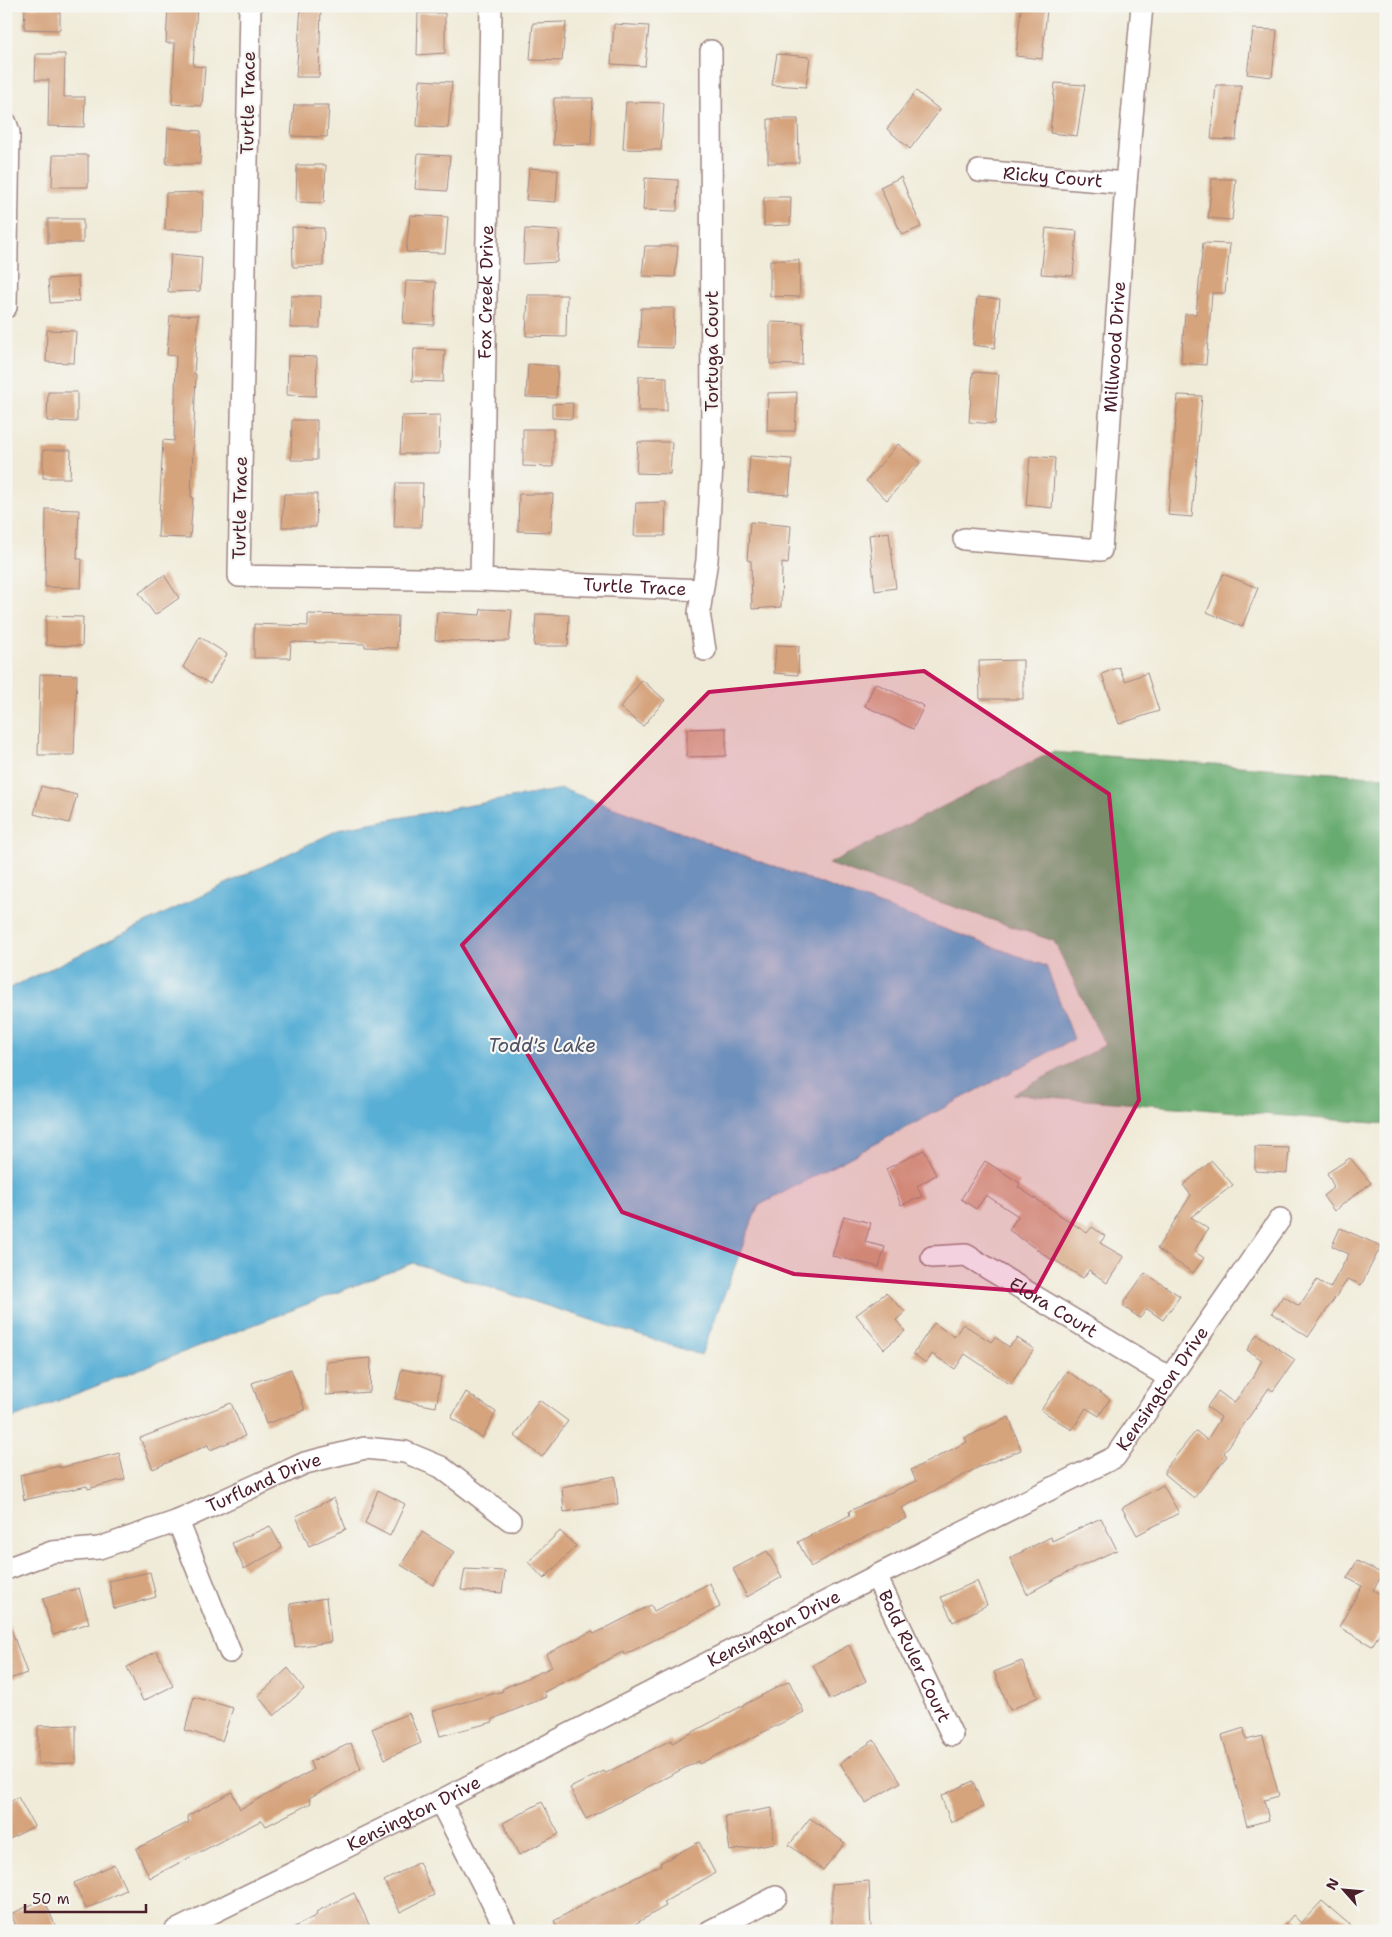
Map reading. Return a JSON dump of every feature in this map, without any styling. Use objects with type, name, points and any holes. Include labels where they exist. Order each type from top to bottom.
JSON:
[{"type":"street","name":"Turtle Trace","points":[[250,6],[239,576],[481,580],[701,590]]},
{"type":"street","name":"Fox Creek Drive","points":[[481,580],[491,6]]},
{"type":"street","name":"Millwood Drive","points":[[964,539],[1101,550],[1126,183],[1142,6]]},
{"type":"street","name":"Tortuga Court","points":[[705,650],[699,613],[707,560],[712,464],[711,51]]},
{"type":"street","points":[[6,123],[8,132],[6,306]]},
{"type":"street","name":"Ricky Court","points":[[979,171],[1126,183]]},
{"type":"street","name":"Kensington Drive","points":[[175,1931],[440,1801],[876,1576],[1115,1457],[1280,1219]]},
{"type":"street","name":"Elora Court","points":[[932,1257],[966,1255],[1170,1378]]},
{"type":"street","name":"Turfland Drive","points":[[6,1569],[52,1552],[99,1548],[178,1521],[305,1463],[365,1448],[405,1452],[442,1467],[510,1520]]},
{"type":"street","points":[[178,1521],[230,1652]]},
{"type":"street","name":"Bold Ruler Court","points":[[876,1576],[952,1735]]},
{"type":"street","points":[[440,1801],[507,1931]]},
{"type":"street","points":[[710,1931],[776,1897]]},
{"type":"highlighted area","points":[[924,671],[1109,794],[1139,1100],[1035,1292],[794,1274],[622,1212],[462,945],[709,692]]},
{"type":"green space","points":[[1052,752],[1386,777],[1386,1124],[1013,1094],[1105,1045],[1054,941],[828,864]]},
{"type":"water","name":"Todd's Lake","points":[[562,789],[1046,966],[1074,1039],[758,1206],[701,1355],[413,1263],[6,1421],[6,990],[342,828]]},
{"type":"building","points":[[168,6],[197,6],[193,66],[205,67],[202,106],[172,104],[175,43],[166,43]]},
{"type":"building","points":[[301,6],[321,6],[319,77],[296,77]]},
{"type":"building","points":[[25,7],[60,8],[60,30],[24,29]]},
{"type":"building","points":[[1021,8],[1047,9],[1042,59],[1016,56]]},
{"type":"building","points":[[418,13],[445,13],[445,53],[417,55]]},
{"type":"building","points":[[566,22],[562,61],[530,60],[533,23]]},
{"type":"building","points":[[614,24],[649,26],[645,66],[611,64]]},
{"type":"building","points":[[1253,29],[1277,30],[1272,77],[1247,74]]},
{"type":"building","points":[[36,54],[65,54],[64,97],[85,97],[84,127],[48,126],[49,80],[35,80]]},
{"type":"building","points":[[777,54],[810,57],[806,87],[772,85]]},
{"type":"building","points":[[420,80],[452,82],[448,128],[417,126]]},
{"type":"building","points":[[1055,83],[1085,85],[1077,136],[1050,133]]},
{"type":"building","points":[[1216,85],[1241,85],[1236,140],[1211,139]]},
{"type":"building","points":[[916,91],[940,110],[910,149],[887,129]]},
{"type":"building","points":[[554,98],[593,98],[591,144],[553,145]]},
{"type":"building","points":[[626,102],[664,103],[661,150],[623,149]]},
{"type":"building","points":[[294,105],[329,105],[327,137],[291,136]]},
{"type":"building","points":[[768,119],[798,119],[799,163],[768,163]]},
{"type":"building","points":[[168,128],[201,131],[200,164],[166,164]]},
{"type":"building","points":[[418,154],[450,156],[447,191],[415,189]]},
{"type":"building","points":[[53,155],[88,155],[88,187],[52,187]]},
{"type":"building","points":[[297,165],[326,165],[324,203],[296,202]]},
{"type":"building","points":[[529,168],[558,170],[556,202],[526,200]]},
{"type":"building","points":[[901,177],[921,227],[902,235],[880,187]]},
{"type":"building","points":[[645,178],[678,180],[677,211],[643,210]]},
{"type":"building","points":[[1212,179],[1236,179],[1232,220],[1208,218]]},
{"type":"building","points":[[203,192],[202,230],[165,230],[166,193]]},
{"type":"building","points":[[764,197],[791,197],[790,225],[764,226]]},
{"type":"building","points":[[410,215],[448,217],[445,253],[406,252]]},
{"type":"building","points":[[48,219],[83,219],[83,243],[48,243]]},
{"type":"building","points":[[292,227],[324,228],[323,266],[293,267]]},
{"type":"building","points":[[1046,228],[1077,231],[1073,276],[1041,274]]},
{"type":"building","points":[[525,229],[560,231],[557,262],[523,264]]},
{"type":"building","points":[[1203,243],[1230,244],[1225,293],[1212,293],[1206,365],[1181,363],[1185,314],[1196,314]]},
{"type":"building","points":[[645,246],[678,246],[675,277],[642,276]]},
{"type":"building","points":[[171,254],[202,257],[200,291],[168,292]]},
{"type":"building","points":[[770,260],[799,260],[800,297],[770,296]]},
{"type":"building","points":[[78,277],[79,301],[50,303],[48,279]]},
{"type":"building","points":[[406,281],[436,282],[434,325],[403,323]]},
{"type":"building","points":[[528,295],[567,295],[566,337],[526,336]]},
{"type":"building","points":[[291,296],[321,296],[320,328],[290,328]]},
{"type":"building","points":[[977,297],[1000,299],[995,348],[973,345]]},
{"type":"building","points":[[641,308],[674,308],[673,348],[639,347]]},
{"type":"building","points":[[198,315],[194,374],[196,374],[190,538],[158,537],[163,440],[174,441],[176,356],[167,355],[170,316]]},
{"type":"building","points":[[770,322],[803,323],[802,365],[770,364]]},
{"type":"building","points":[[47,330],[76,331],[74,363],[46,362]]},
{"type":"building","points":[[414,349],[445,350],[443,382],[412,381]]},
{"type":"building","points":[[288,356],[317,357],[316,396],[287,395]]},
{"type":"building","points":[[528,364],[558,366],[556,398],[526,397]]},
{"type":"building","points":[[973,372],[999,374],[995,424],[969,422]]},
{"type":"building","points":[[639,376],[667,377],[667,411],[638,411]]},
{"type":"building","points":[[48,392],[77,392],[77,422],[47,421]]},
{"type":"building","points":[[797,392],[795,431],[767,431],[768,393]]},
{"type":"building","points":[[1178,395],[1202,396],[1192,517],[1168,515]]},
{"type":"building","points":[[573,403],[572,419],[552,418],[552,404]]},
{"type":"building","points":[[440,415],[439,454],[400,454],[402,416]]},
{"type":"building","points":[[292,420],[317,420],[317,460],[291,460]]},
{"type":"building","points":[[523,429],[553,429],[553,467],[523,466]]},
{"type":"building","points":[[638,442],[672,442],[670,474],[636,473]]},
{"type":"building","points":[[898,444],[920,463],[887,500],[866,481]]},
{"type":"building","points":[[43,450],[71,450],[70,478],[43,478]]},
{"type":"building","points":[[750,456],[792,459],[789,495],[748,492]]},
{"type":"building","points":[[1030,456],[1055,458],[1052,508],[1026,505]]},
{"type":"building","points":[[396,483],[423,483],[421,527],[394,527]]},
{"type":"building","points":[[284,494],[317,494],[316,527],[282,527]]},
{"type":"building","points":[[519,494],[553,494],[551,532],[518,531]]},
{"type":"building","points":[[666,502],[665,536],[634,536],[636,503]]},
{"type":"building","points":[[46,509],[79,510],[77,559],[82,559],[81,588],[45,587]]},
{"type":"building","points":[[750,522],[791,526],[788,564],[782,563],[781,607],[752,609],[751,561],[747,560]]},
{"type":"building","points":[[889,532],[896,588],[875,591],[869,535]]},
{"type":"building","points":[[1223,574],[1258,588],[1242,627],[1207,612]]},
{"type":"building","points":[[164,575],[179,598],[155,615],[139,593]]},
{"type":"building","points":[[481,609],[512,610],[509,641],[467,642],[435,640],[437,612],[480,615]]},
{"type":"building","points":[[308,614],[398,616],[397,648],[365,647],[365,644],[291,642],[290,658],[254,658],[254,624],[308,626]]},
{"type":"building","points":[[536,614],[569,615],[568,646],[534,646]]},
{"type":"building","points":[[46,616],[83,617],[82,646],[46,645]]},
{"type":"building","points":[[200,637],[227,654],[210,684],[183,667]]},
{"type":"building","points":[[776,645],[799,646],[798,675],[774,673]]},
{"type":"building","points":[[1023,660],[1023,699],[980,699],[979,661]]},
{"type":"building","points":[[1119,667],[1125,681],[1147,673],[1159,711],[1119,724],[1102,674]]},
{"type":"building","points":[[40,674],[77,675],[74,755],[38,755]]},
{"type":"building","points":[[642,680],[665,700],[643,726],[620,708]]},
{"type":"building","points":[[875,683],[924,706],[913,729],[865,706]]},
{"type":"building","points":[[726,728],[726,756],[687,757],[687,729]]},
{"type":"building","points":[[41,786],[77,795],[69,823],[34,814]]},
{"type":"building","points":[[1255,1147],[1289,1148],[1287,1173],[1255,1171]]},
{"type":"building","points":[[924,1150],[936,1175],[917,1186],[922,1197],[901,1205],[886,1169]]},
{"type":"building","points":[[1350,1158],[1371,1183],[1334,1211],[1323,1196],[1334,1187],[1327,1173]]},
{"type":"building","points":[[985,1161],[1020,1183],[1018,1187],[1087,1233],[1092,1227],[1105,1236],[1100,1243],[1124,1257],[1107,1283],[1089,1270],[1083,1278],[1052,1260],[1009,1230],[1018,1216],[986,1195],[976,1209],[961,1199]]},
{"type":"building","points":[[1212,1161],[1233,1185],[1191,1217],[1208,1229],[1194,1251],[1204,1258],[1193,1273],[1157,1249],[1191,1195],[1183,1185]]},
{"type":"building","points":[[844,1216],[871,1223],[865,1242],[885,1247],[879,1267],[832,1256]]},
{"type":"building","points":[[1340,1228],[1381,1246],[1361,1285],[1348,1279],[1308,1337],[1272,1313],[1283,1296],[1299,1306],[1317,1280],[1330,1288],[1349,1254],[1332,1246]]},
{"type":"building","points":[[1145,1273],[1180,1296],[1163,1320],[1147,1309],[1140,1318],[1124,1307],[1124,1302]]},
{"type":"building","points":[[886,1293],[905,1312],[896,1320],[905,1331],[884,1349],[856,1315]]},
{"type":"building","points":[[934,1323],[954,1337],[963,1324],[991,1342],[995,1337],[1009,1347],[1017,1338],[1034,1349],[1010,1384],[965,1354],[955,1369],[932,1354],[926,1363],[913,1354]]},
{"type":"building","points":[[1257,1334],[1295,1360],[1273,1391],[1269,1388],[1224,1453],[1227,1456],[1194,1498],[1165,1474],[1165,1469],[1196,1431],[1207,1440],[1221,1417],[1207,1407],[1218,1391],[1234,1403],[1253,1377],[1262,1360],[1247,1350]]},
{"type":"building","points":[[371,1358],[370,1392],[326,1395],[326,1362]]},
{"type":"building","points":[[291,1369],[305,1410],[266,1424],[252,1383]]},
{"type":"building","points":[[402,1369],[441,1377],[436,1407],[395,1399]]},
{"type":"building","points":[[1067,1371],[1110,1399],[1099,1416],[1086,1408],[1072,1430],[1041,1410]]},
{"type":"building","points":[[466,1392],[496,1412],[482,1438],[451,1418]]},
{"type":"building","points":[[539,1400],[568,1421],[542,1457],[515,1436]]},
{"type":"building","points":[[231,1403],[245,1436],[210,1450],[208,1445],[153,1469],[140,1438]]},
{"type":"building","points":[[1009,1417],[1021,1450],[979,1467],[902,1508],[907,1518],[854,1542],[811,1567],[798,1542],[850,1515],[849,1511],[916,1481],[911,1470],[967,1442],[965,1438]]},
{"type":"building","points":[[119,1453],[125,1479],[88,1489],[87,1486],[24,1500],[20,1475],[60,1466],[60,1468]]},
{"type":"building","points":[[615,1476],[618,1504],[564,1512],[562,1487]]},
{"type":"building","points":[[1163,1485],[1179,1513],[1137,1535],[1122,1508]]},
{"type":"building","points":[[378,1490],[405,1504],[390,1536],[365,1523]]},
{"type":"building","points":[[334,1498],[346,1529],[309,1546],[296,1516]]},
{"type":"building","points":[[1101,1518],[1117,1550],[1066,1573],[1027,1594],[1010,1558],[1051,1537],[1052,1541]]},
{"type":"building","points":[[270,1526],[282,1548],[244,1569],[232,1543]]},
{"type":"building","points":[[560,1531],[576,1546],[544,1579],[528,1562]]},
{"type":"building","points":[[422,1532],[454,1552],[433,1585],[401,1565]]},
{"type":"building","points":[[767,1551],[782,1577],[747,1597],[733,1569]]},
{"type":"building","points":[[1357,1561],[1383,1574],[1373,1590],[1386,1597],[1386,1622],[1372,1646],[1339,1627],[1362,1586],[1347,1578]]},
{"type":"building","points":[[465,1569],[505,1571],[502,1593],[461,1590]]},
{"type":"building","points":[[150,1572],[156,1597],[114,1609],[109,1581]]},
{"type":"building","points":[[977,1581],[987,1605],[953,1622],[941,1597]]},
{"type":"building","points":[[710,1583],[720,1607],[624,1655],[623,1652],[544,1692],[546,1697],[493,1719],[493,1722],[440,1736],[433,1711],[503,1691],[502,1689],[552,1667],[546,1654],[592,1631],[594,1634],[651,1605],[654,1611]]},
{"type":"building","points":[[79,1588],[89,1623],[53,1635],[43,1599]]},
{"type":"building","points":[[326,1598],[331,1642],[295,1647],[290,1604]]},
{"type":"building","points":[[6,1621],[8,1621],[27,1673],[6,1680]]},
{"type":"building","points":[[849,1645],[866,1681],[830,1700],[813,1665]]},
{"type":"building","points":[[157,1651],[173,1686],[143,1701],[127,1667]]},
{"type":"building","points":[[1022,1661],[1038,1697],[1010,1710],[994,1672]]},
{"type":"building","points":[[288,1668],[304,1689],[274,1716],[258,1696]]},
{"type":"building","points":[[789,1681],[804,1712],[699,1764],[698,1761],[586,1819],[570,1788],[604,1771],[606,1773],[671,1740],[672,1743]]},
{"type":"building","points":[[194,1697],[233,1708],[222,1741],[185,1730]]},
{"type":"building","points":[[409,1713],[421,1743],[385,1759],[372,1729]]},
{"type":"building","points":[[76,1725],[76,1763],[38,1764],[38,1726]]},
{"type":"building","points":[[1244,1728],[1246,1740],[1263,1736],[1279,1796],[1264,1800],[1269,1820],[1247,1826],[1222,1735]]},
{"type":"building","points":[[874,1740],[901,1782],[866,1803],[840,1763]]},
{"type":"building","points":[[351,1743],[361,1769],[309,1798],[311,1803],[266,1826],[262,1820],[150,1878],[136,1849],[189,1822],[187,1816],[232,1792],[240,1809],[313,1770],[310,1762]]},
{"type":"building","points":[[973,1781],[983,1807],[951,1823],[941,1796]]},
{"type":"building","points":[[18,1797],[34,1826],[6,1841],[6,1804]]},
{"type":"building","points":[[542,1802],[559,1834],[519,1855],[503,1823]]},
{"type":"building","points":[[772,1808],[774,1843],[730,1851],[725,1816]]},
{"type":"building","points":[[810,1818],[845,1843],[823,1870],[789,1845]]},
{"type":"building","points":[[699,1842],[715,1873],[664,1902],[666,1906],[623,1931],[559,1931],[554,1921],[594,1898],[661,1865],[660,1863]]},
{"type":"building","points":[[419,1862],[434,1895],[400,1912],[384,1881]]},
{"type":"building","points":[[114,1864],[126,1890],[86,1909],[74,1883]]},
{"type":"building","points":[[869,1881],[871,1931],[832,1931],[832,1884]]},
{"type":"building","points":[[354,1893],[372,1931],[287,1931],[317,1915],[316,1912]]},
{"type":"building","points":[[44,1899],[55,1925],[44,1931],[18,1931],[11,1914]]},
{"type":"building","points":[[1322,1901],[1357,1931],[1279,1931],[1293,1915],[1301,1923]]}]
